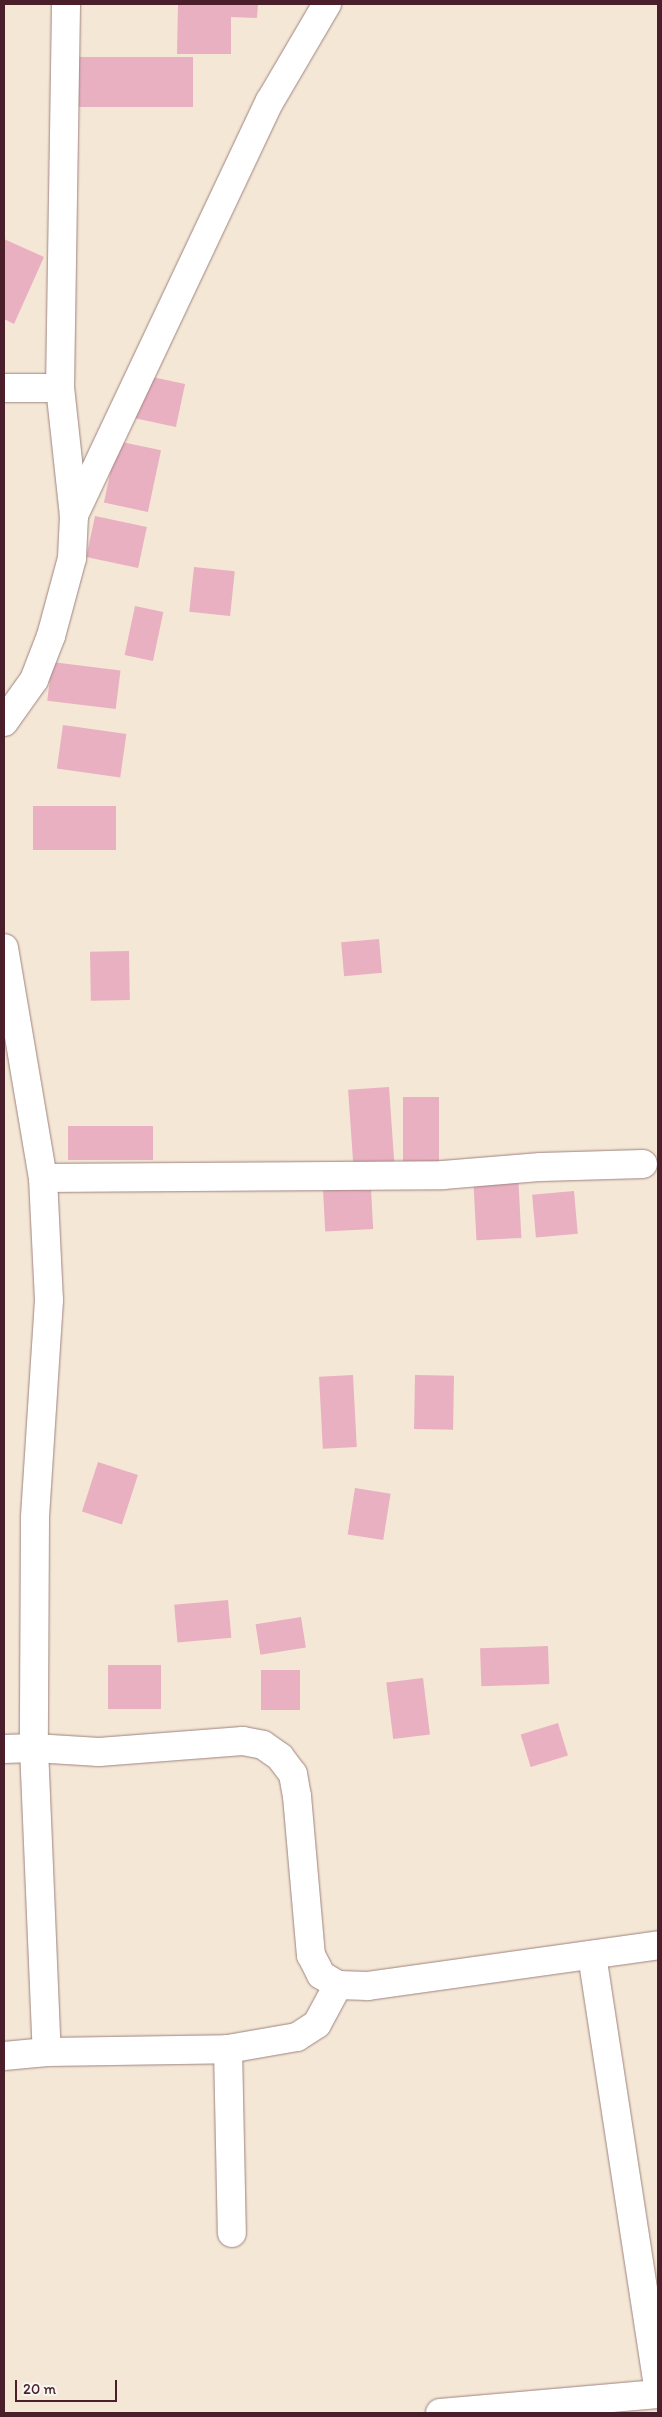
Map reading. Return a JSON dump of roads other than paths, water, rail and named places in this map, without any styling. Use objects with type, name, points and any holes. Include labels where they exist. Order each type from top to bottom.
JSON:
[{"type":"street","points":[[4,722],[34,680],[51,636],[72,558],[74,516],[60,388],[66,4]]},
{"type":"street","points":[[74,516],[270,101],[327,4]]},
{"type":"street","points":[[4,388],[60,388]]},
{"type":"street","points":[[4,948],[43,1178],[50,1300],[35,1519],[34,1748],[47,2052]]},
{"type":"street","points":[[43,1178],[443,1176],[541,1167],[643,1164]]},
{"type":"street","points":[[4,1749],[34,1748],[99,1752],[242,1741],[264,1745],[280,1757],[293,1774],[297,1796],[311,1955],[321,1975],[338,1985],[368,1986],[658,1945]]},
{"type":"street","points":[[592,1955],[658,2384]]},
{"type":"street","points":[[4,2056],[47,2052],[228,2049],[297,2037],[317,2024],[338,1985]]},
{"type":"street","points":[[228,2049],[232,2232]]},
{"type":"street","points":[[440,2413],[658,2394]]}]
